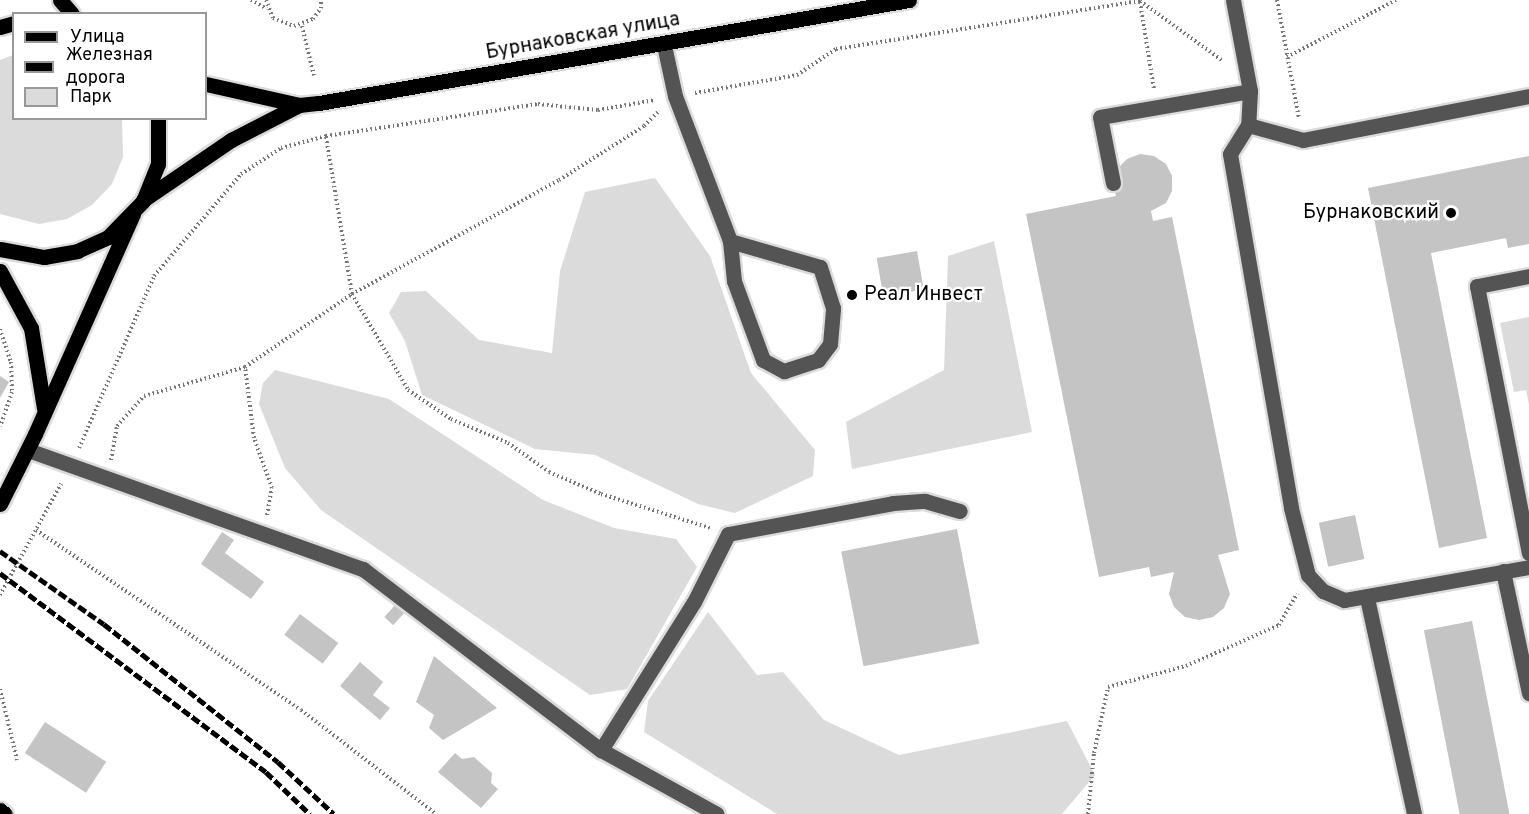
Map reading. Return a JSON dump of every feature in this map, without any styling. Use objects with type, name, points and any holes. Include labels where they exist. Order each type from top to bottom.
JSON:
[{"type":"main road","points":[[60,0],[70,12]]},
{"type":"main road","name":"Бурнаковская улица","points":[[299,105],[664,45],[909,0]]},
{"type":"main road","points":[[207,84],[299,105]]},
{"type":"main road","points":[[143,201],[231,140],[299,105]]},
{"type":"main road","points":[[0,249],[44,257],[77,251],[108,237],[133,214],[143,201],[158,164],[158,120]]},
{"type":"main road","points":[[0,504],[28,450],[133,214]]},
{"type":"main road","points":[[0,271],[31,328],[45,411]]},
{"type":"main road","points":[[0,810],[5,814]]},
{"type":"street","points":[[1233,0],[1249,85],[1248,125],[1230,154],[1296,531],[1308,575],[1323,591],[1344,600],[1367,598],[1529,567]]},
{"type":"street","points":[[664,45],[675,96],[730,241],[734,281],[763,360],[784,371],[818,360],[830,344],[832,308],[820,267],[730,241]]},
{"type":"street","points":[[1113,183],[1100,117],[1249,85]]},
{"type":"street","points":[[1248,125],[1303,140],[1529,96]]},
{"type":"street","points":[[1529,276],[1477,286],[1529,553]]},
{"type":"street","points":[[28,450],[107,482],[363,569],[601,750],[717,814]]},
{"type":"street","points":[[601,750],[694,602],[728,534],[893,503],[926,501],[960,512]]},
{"type":"street","points":[[1503,572],[1529,693]]},
{"type":"street","points":[[1367,598],[1414,814]]},
{"type":"path","points":[[251,0],[267,9],[283,24],[302,26],[321,8],[321,0]]},
{"type":"path","points":[[266,0],[267,9]]},
{"type":"path","points":[[1277,0],[1303,140]]},
{"type":"path","points":[[1287,57],[1396,0]]},
{"type":"path","points":[[0,595],[69,468],[154,276],[241,174],[281,148],[326,136],[538,104],[598,110],[796,75],[836,49],[1140,1],[1249,85]]},
{"type":"path","points":[[1140,1],[1157,105]]},
{"type":"path","points":[[302,26],[315,76]]},
{"type":"path","points":[[107,482],[117,426],[144,396],[245,367],[352,294],[559,180],[644,126],[675,96]]},
{"type":"path","points":[[326,136],[352,294],[408,390],[451,420],[508,443],[549,472],[601,494],[728,534]]},
{"type":"path","points":[[0,329],[11,362],[12,392],[0,426]]},
{"type":"path","points":[[245,367],[254,438],[272,488],[264,534]]},
{"type":"path","points":[[36,530],[301,710],[436,814]]},
{"type":"path","points":[[1089,814],[1094,753],[1108,687],[1185,666],[1279,625],[1308,575]]},
{"type":"path","points":[[0,689],[17,760]]},
{"type":"green space","points":[[12,55],[12,120],[122,120],[123,157],[112,184],[92,205],[67,219],[39,224],[0,214],[0,60]]},
{"type":"green space","points":[[655,178],[710,256],[751,373],[815,450],[813,476],[735,513],[698,504],[595,455],[535,449],[422,395],[405,341],[389,313],[401,292],[426,291],[479,340],[552,353],[560,271],[585,192]]},
{"type":"green space","points":[[994,241],[1032,432],[852,469],[846,422],[944,370],[948,256]]},
{"type":"green space","points":[[1529,317],[1529,405],[1526,390],[1514,392],[1500,323]]},
{"type":"green space","points":[[275,370],[389,399],[543,500],[614,528],[676,539],[697,567],[627,689],[590,695],[321,510],[285,468],[259,404],[263,383]]},
{"type":"green space","points":[[708,612],[757,675],[783,672],[824,720],[899,755],[1067,721],[1095,775],[1062,814],[777,814],[644,732],[648,701]]},
{"type":"building","points":[[1140,154],[1154,156],[1166,164],[1172,176],[1172,191],[1166,203],[1151,211],[1153,221],[1172,217],[1239,550],[1218,555],[1230,594],[1224,608],[1213,617],[1199,620],[1185,617],[1174,607],[1169,594],[1174,572],[1151,577],[1149,567],[1099,577],[1026,214],[1116,196],[1113,183],[1117,169],[1127,159]]},
{"type":"building","points":[[1529,156],[1529,244],[1508,248],[1506,238],[1431,253],[1487,538],[1439,548],[1368,188]]},
{"type":"building","points":[[917,251],[924,289],[883,297],[877,258]]},
{"type":"building","points":[[0,376],[9,382],[0,398]]},
{"type":"building","points":[[1355,515],[1364,559],[1328,567],[1319,523]]},
{"type":"building","points":[[957,529],[979,644],[863,666],[841,552]]},
{"type":"building","points":[[222,532],[234,540],[225,553],[264,582],[251,599],[201,564]]},
{"type":"building","points":[[397,603],[406,611],[393,625],[384,617]]},
{"type":"building","points":[[300,614],[338,643],[323,664],[284,635]]},
{"type":"building","points":[[1472,621],[1510,814],[1460,814],[1424,630]]},
{"type":"building","points":[[434,656],[497,708],[443,740],[429,728],[434,715],[416,702]]},
{"type":"building","points":[[360,662],[383,682],[373,695],[390,708],[380,720],[340,686]]},
{"type":"building","points":[[45,722],[106,762],[86,793],[25,753]]},
{"type":"building","points":[[455,753],[462,759],[474,757],[492,773],[491,783],[498,789],[481,808],[438,772]]},
{"type":"railway","points":[[0,551],[104,624],[278,762],[334,814]]},
{"type":"railway","points":[[0,573],[266,772],[310,814]]},
{"type":"place","name":"Бурнаковский","points":[[1451,213]]},
{"type":"place","name":"Реал Инвест","points":[[852,295]]}]
